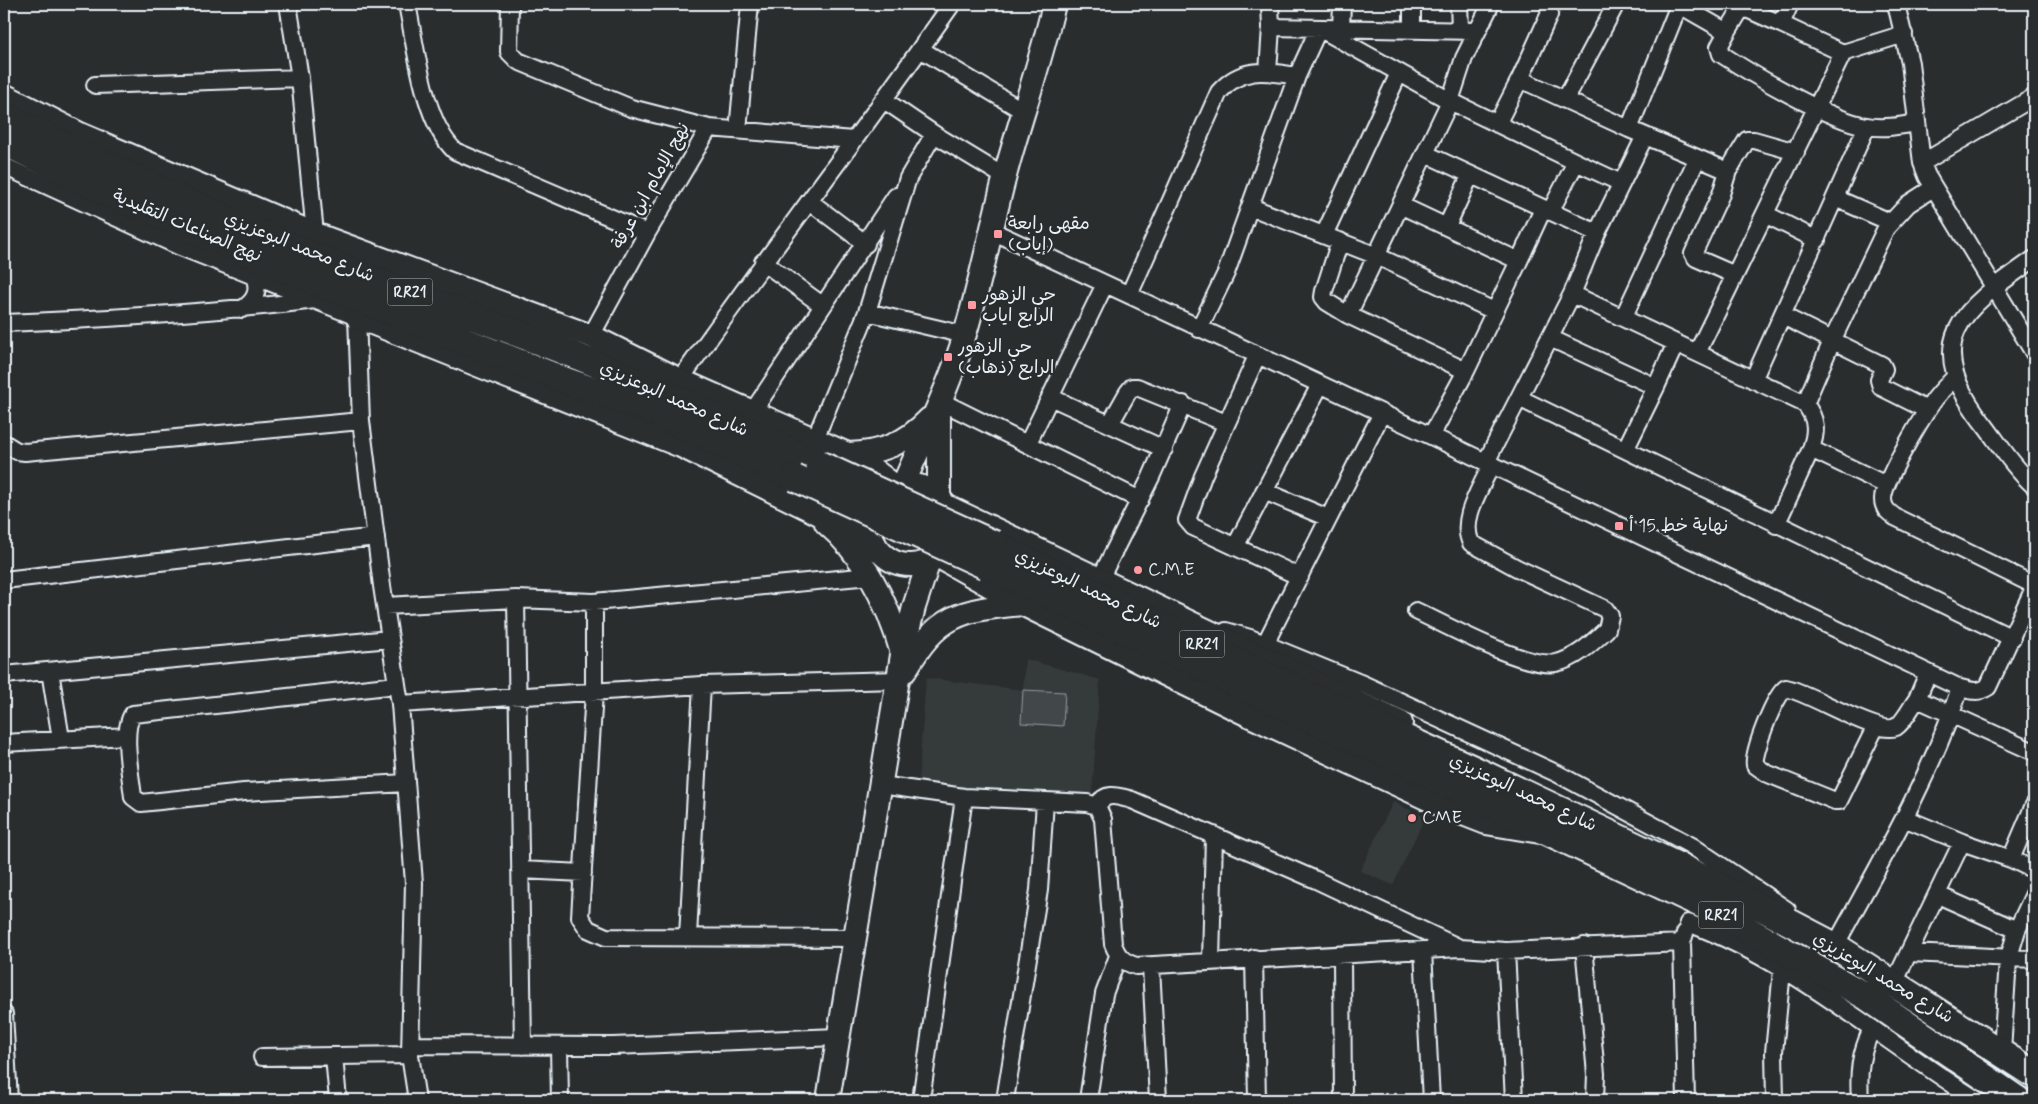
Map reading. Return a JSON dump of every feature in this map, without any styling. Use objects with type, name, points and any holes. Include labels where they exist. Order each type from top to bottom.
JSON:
[{"type":"highway","name":"شارع محمد البوعزيزي","points":[[4,115],[85,155],[210,211],[322,258],[579,357],[676,398],[818,464],[990,555]]},
{"type":"highway","name":"شارع محمد البوعزيزي","points":[[4,142],[120,199],[227,245],[375,306],[569,382],[650,411],[795,478],[990,555],[1240,663],[1539,800],[1714,883],[1835,946],[2034,1074]]},
{"type":"highway","name":"RR21","points":[[990,555],[1033,599]]},
{"type":"highway","name":"شارع محمد البوعزيزي","points":[[1033,599],[1552,833],[1691,912],[1867,997],[2018,1100]]},
{"type":"main road","points":[[900,486],[940,401],[965,335],[990,230],[1023,111],[1044,48],[1054,4]]},
{"type":"main road","points":[[4,95],[80,134],[316,234],[591,336],[680,380],[848,454],[874,468],[900,486]]},
{"type":"main road","points":[[357,317],[680,446],[808,508],[876,546],[898,564],[919,565],[933,559],[1033,599]]},
{"type":"main road","points":[[848,454],[885,449],[903,442],[918,431],[940,401]]},
{"type":"main road","points":[[828,1100],[900,680],[904,647],[933,559],[947,542],[950,533],[950,515],[942,501],[937,461],[940,401]]},
{"type":"main road","points":[[904,647],[893,586],[876,546],[870,522],[876,504],[888,491],[900,486],[922,486],[942,501],[1478,761],[1510,779],[1539,800]]},
{"type":"main road","points":[[808,508],[837,534],[870,576],[904,647]]},
{"type":"main road","points":[[900,680],[923,642],[945,622],[978,609],[1033,599]]},
{"type":"street","points":[[288,4],[300,78],[316,234]]},
{"type":"street","points":[[407,4],[431,111],[444,141],[455,151],[647,233]]},
{"type":"street","name":"نهج الإمام ابن عرفة","points":[[510,4],[509,52],[518,61],[631,108],[709,128],[647,233],[591,336]]},
{"type":"street","points":[[738,130],[750,4]]},
{"type":"street","points":[[680,380],[763,262],[884,100],[952,4]]},
{"type":"street","points":[[1268,72],[1271,27],[1270,4]]},
{"type":"street","points":[[1340,28],[1342,4]]},
{"type":"street","points":[[1412,4],[1412,28]]},
{"type":"street","points":[[1459,4],[1460,29]]},
{"type":"street","points":[[1348,315],[1426,154],[1450,101],[1464,58],[1491,4]]},
{"type":"street","points":[[1497,124],[1549,16],[1550,4]]},
{"type":"street","points":[[1565,100],[1616,4]]},
{"type":"street","points":[[1628,130],[1678,4],[1727,32]]},
{"type":"street","points":[[1780,24],[1790,4]]},
{"type":"street","points":[[1896,4],[1904,34],[1922,164],[1933,188],[2034,353]]},
{"type":"street","points":[[1904,34],[1843,53],[1749,10],[1741,9],[1719,47],[1721,54],[1817,107],[1849,122],[1867,126],[1897,126],[1916,123]]},
{"type":"street","points":[[1271,27],[1412,28],[1476,31]]},
{"type":"street","points":[[1319,28],[1450,101],[1620,183]]},
{"type":"street","points":[[1200,329],[1226,273],[1297,76],[1319,28]]},
{"type":"street","points":[[920,49],[1023,111]]},
{"type":"street","points":[[1697,353],[1843,53]]},
{"type":"street","points":[[1130,295],[1219,92],[1233,78],[1243,73],[1268,72],[1297,76]]},
{"type":"street","points":[[1324,235],[1399,73]]},
{"type":"street","points":[[95,85],[300,78]]},
{"type":"street","points":[[1520,79],[1628,130],[1728,171]]},
{"type":"street","points":[[1922,164],[2034,97]]},
{"type":"street","points":[[884,100],[1005,178]]},
{"type":"street","points":[[1753,380],[1867,126]]},
{"type":"street","points":[[709,128],[853,140]]},
{"type":"street","points":[[753,411],[822,305],[866,244],[934,134]]},
{"type":"street","points":[[1416,611],[1510,654],[1543,663],[1556,663],[1568,659],[1608,629],[1610,616],[1605,609],[1516,568],[1471,543],[1467,529],[1470,512],[1489,464],[1519,398],[1572,294],[1620,183],[1645,136]]},
{"type":"street","points":[[1735,275],[1696,258],[1693,254],[1721,194],[1728,171],[1748,140],[1796,152]]},
{"type":"street","points":[[1426,154],[1470,176],[1597,233]]},
{"type":"street","points":[[1622,318],[1697,159]]},
{"type":"street","points":[[1431,436],[1466,371],[1519,261],[1576,162]]},
{"type":"street","name":"نهج الصناعات التقليدية","points":[[4,166],[158,238],[357,317]]},
{"type":"street","points":[[1447,226],[1470,176]]},
{"type":"street","points":[[815,439],[867,312],[908,178]]},
{"type":"street","points":[[1805,404],[1832,340],[1877,245],[1890,222],[1908,204],[1933,188]]},
{"type":"street","points":[[1835,198],[1890,222]]},
{"type":"street","points":[[809,201],[866,244]]},
{"type":"street","points":[[1402,206],[1519,261]]},
{"type":"street","points":[[1251,207],[1377,256],[1494,312]]},
{"type":"street","points":[[1765,214],[1817,240]]},
{"type":"street","points":[[990,230],[1431,436],[1928,673],[1960,688],[1974,692],[1982,691],[1988,687],[2034,587],[1891,514],[1884,505],[1886,485],[1927,410],[1940,392],[1955,377]]},
{"type":"street","points":[[1340,241],[1323,297],[1331,306],[1466,371]]},
{"type":"street","points":[[2034,259],[1993,288],[1970,308],[1957,329],[1951,351],[1955,377],[1974,412],[2016,468],[2034,486]]},
{"type":"street","points":[[763,262],[822,305]]},
{"type":"street","points":[[242,309],[251,304],[256,295],[254,276]]},
{"type":"street","points":[[1028,443],[1105,284]]},
{"type":"street","points":[[1572,294],[1805,404],[1815,421],[1816,430],[1811,449],[1776,525]]},
{"type":"street","points":[[4,323],[118,318],[242,309],[317,300]]},
{"type":"street","points":[[867,312],[965,335]]},
{"type":"street","points":[[1783,316],[1882,365],[1884,369],[1880,380],[1881,387],[1927,410]]},
{"type":"street","points":[[357,317],[361,421],[400,704],[414,883],[411,1050],[416,1100]]},
{"type":"street","points":[[1550,338],[1656,387]]},
{"type":"street","points":[[1626,448],[1676,343]]},
{"type":"street","points":[[1257,356],[1226,423],[1187,520],[1193,527],[1300,577]]},
{"type":"street","points":[[1235,547],[1320,385]]},
{"type":"street","points":[[1110,424],[1132,387],[1143,388],[1226,423]]},
{"type":"street","points":[[1050,397],[1164,449]]},
{"type":"street","points":[[1519,398],[1626,448],[1776,525],[2012,638]]},
{"type":"street","points":[[940,401],[1140,500]]},
{"type":"street","points":[[1100,579],[1140,500],[1183,404]]},
{"type":"street","points":[[1265,644],[1382,413]]},
{"type":"street","points":[[4,443],[17,451],[25,452],[361,421]]},
{"type":"street","points":[[1811,449],[1886,485]]},
{"type":"street","points":[[1264,491],[1328,518]]},
{"type":"street","points":[[4,580],[376,537]]},
{"type":"street","points":[[385,606],[516,599],[594,602],[870,576]]},
{"type":"street","points":[[516,599],[524,1046]]},
{"type":"street","points":[[594,602],[594,692],[580,917],[588,930],[606,936],[855,938]]},
{"type":"street","points":[[1202,628],[1232,633],[1265,644],[1341,675],[1478,736],[1616,803],[1729,869],[1835,946],[1904,818],[1952,714],[1960,688]]},
{"type":"street","points":[[4,675],[390,639]]},
{"type":"street","points":[[50,671],[61,739]]},
{"type":"street","points":[[1876,726],[1839,801],[1766,773],[1755,765],[1754,755],[1759,742],[1779,696],[1786,688],[1876,726],[1895,727],[1917,699],[1928,673]]},
{"type":"street","points":[[400,704],[702,685],[900,680]]},
{"type":"street","points":[[397,685],[133,714],[127,724],[127,736],[133,797],[141,803],[244,792],[406,783]]},
{"type":"street","points":[[688,936],[702,685]]},
{"type":"street","points":[[1917,699],[2034,752]]},
{"type":"street","points":[[4,743],[127,736]]},
{"type":"street","points":[[881,785],[964,797],[1087,803],[1097,806],[1103,819],[1114,944],[1118,956],[1126,963],[1151,966],[1254,958],[1342,956],[1460,948],[1506,950],[1682,944]]},
{"type":"street","points":[[1097,806],[1106,796],[1122,797],[1214,835],[1351,896],[1460,948]]},
{"type":"street","points":[[921,1100],[964,797]]},
{"type":"street","points":[[1004,1100],[1038,890],[1044,802]]},
{"type":"street","points":[[2012,859],[2034,805]]},
{"type":"street","points":[[1904,818],[1962,842],[2012,859],[2034,870]]},
{"type":"street","points":[[1211,962],[1214,835]]},
{"type":"street","points":[[1894,983],[1962,842]]},
{"type":"street","points":[[520,870],[583,872]]},
{"type":"street","points":[[2002,1052],[2008,960],[2017,930],[2034,894]]},
{"type":"street","points":[[1938,895],[2017,930]]},
{"type":"street","points":[[1686,1100],[1682,944],[1691,912],[1732,942],[1782,970],[1872,1028],[1953,1092],[1977,1100]]},
{"type":"street","points":[[1584,946],[1596,1074],[1596,1100]]},
{"type":"street","points":[[1506,950],[1514,1100]]},
{"type":"street","points":[[1423,951],[1431,1100]]},
{"type":"street","points":[[1910,953],[2008,960],[2034,959]]},
{"type":"street","points":[[1088,1100],[1104,994],[1118,956]]},
{"type":"street","points":[[1342,956],[1343,1100]]},
{"type":"street","points":[[1254,958],[1257,1100]]},
{"type":"street","points":[[1151,966],[1158,1100]]},
{"type":"street","points":[[1774,1100],[1774,1052],[1782,970]]},
{"type":"street","points":[[4,1014],[7,1097]]},
{"type":"street","points":[[1860,1100],[1859,1065],[1862,1051],[1872,1028]]},
{"type":"street","points":[[262,1057],[334,1056],[411,1050],[524,1046],[560,1047],[838,1037]]},
{"type":"street","points":[[560,1047],[560,1100]]},
{"type":"street","points":[[334,1056],[338,1100]]},
{"type":"shaded area","points":[[1025,659],[1100,680],[1092,795],[918,786],[926,678],[1023,690]]},
{"type":"shaded area","points":[[1023,690],[1065,692],[1063,726],[1021,723]]},
{"type":"shaded area","name":"CME","points":[[1393,802],[1425,817],[1393,885],[1360,871]]},
{"type":"place","name":"مقهى رابعة (إياب)","points":[[998,234]]},
{"type":"place","name":"حي الزهور الرابع اياب","points":[[972,305]]},
{"type":"place","name":"حي الزهور الرابع (ذهاب)","points":[[948,357]]},
{"type":"place","name":"نهاية خط 15 أ","points":[[1619,526]]},
{"type":"place","name":"C.M.E","points":[[1138,570]]},
{"type":"place","name":"CME","points":[[1412,818]]}]
